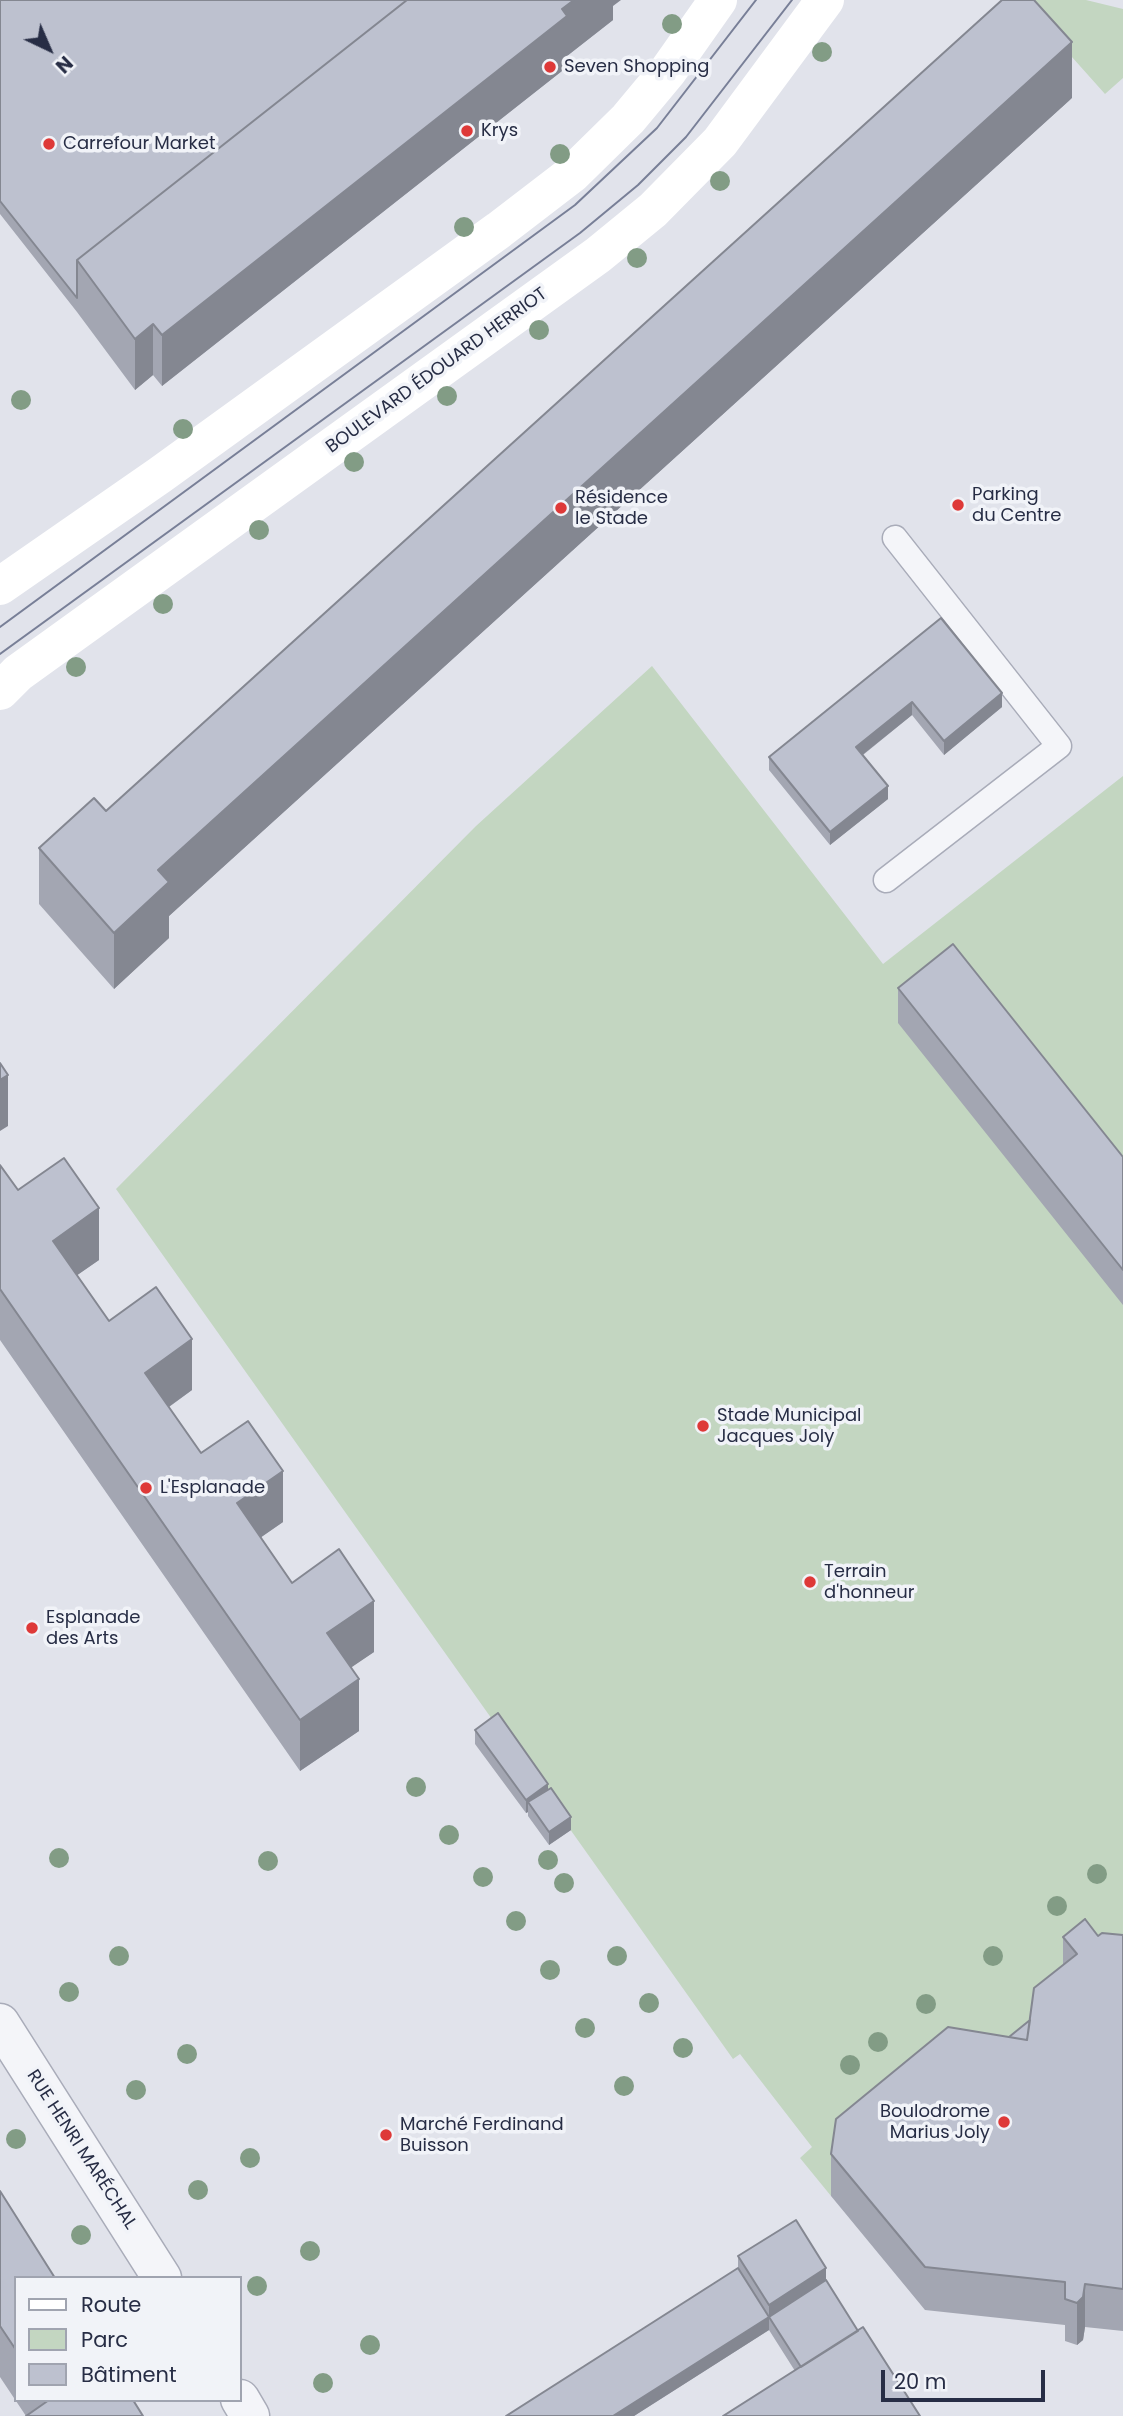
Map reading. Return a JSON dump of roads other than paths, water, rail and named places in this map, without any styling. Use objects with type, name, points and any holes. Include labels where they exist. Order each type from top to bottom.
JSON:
[{"type":"main road","points":[[0,586],[160,475],[499,230],[572,174],[628,119],[718,0]]},
{"type":"main road","name":"BOULEVARD ÉDOUARD HERRIOT","points":[[0,691],[19,673],[587,262],[653,210],[720,142],[825,0]]},
{"type":"street","name":"RUE HENRI MARÉCHAL","points":[[0,2023],[161,2276]]},
{"type":"lane","points":[[886,880],[1059,746],[895,538]]},
{"type":"tram line","points":[[0,627],[575,205],[657,128],[756,0]]},
{"type":"tram line","points":[[0,654],[580,233],[638,185],[686,137],[792,0]]},
{"type":"place","name":"Seven Shopping","points":[[550,67]]},
{"type":"place","name":"Krys","points":[[467,131]]},
{"type":"place","name":"Carrefour Market","points":[[49,144]]},
{"type":"place","name":"Parking du Centre","points":[[958,505]]},
{"type":"place","name":"Résidence le Stade","points":[[561,508]]},
{"type":"place","name":"Stade Municipal Jacques Joly","points":[[703,1426]]},
{"type":"place","name":"L'Esplanade","points":[[146,1488]]},
{"type":"place","name":"Terrain d'honneur","points":[[810,1582]]},
{"type":"place","name":"Esplanade des Arts","points":[[32,1628]]},
{"type":"place","name":"Boulodrome Marius Joly","points":[[1004,2122]]},
{"type":"place","name":"Marché Ferdinand Buisson","points":[[386,2135]]}]
